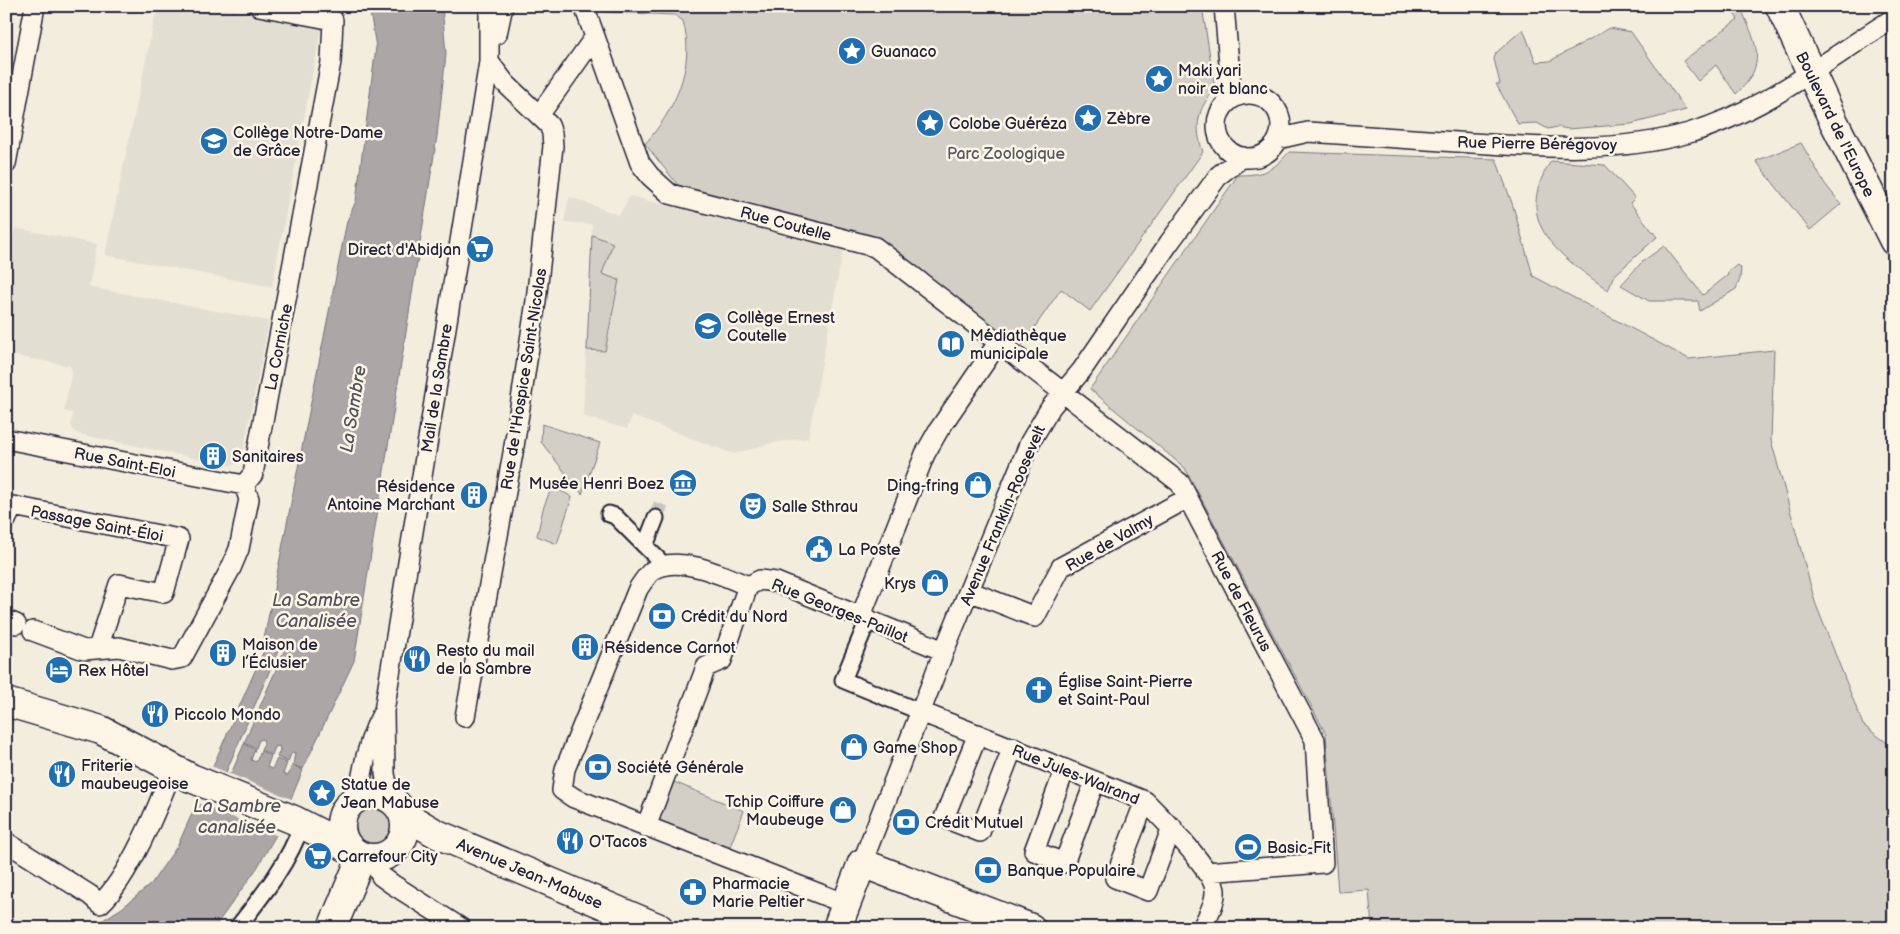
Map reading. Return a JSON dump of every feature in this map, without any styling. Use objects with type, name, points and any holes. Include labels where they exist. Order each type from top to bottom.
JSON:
[{"type":"main road","name":"Boulevard de l'Europe","points":[[1780,6],[1894,241]]},
{"type":"main road","points":[[6,702],[101,730],[172,770],[370,853],[433,846],[497,869],[581,895]]},
{"type":"main road","points":[[295,821],[352,802],[369,794],[380,794],[397,806],[404,834],[370,853],[332,928]]},
{"type":"main road","points":[[352,802],[342,818],[341,829],[344,840],[370,853]]},
{"type":"main road","name":"Avenue Jean-Mabuse","points":[[397,806],[437,834],[581,895],[643,925]]},
{"type":"main road","points":[[842,916],[862,863],[1031,928]]},
{"type":"street","points":[[6,164],[34,6]]},
{"type":"street","name":"La Corniche","points":[[244,485],[252,474],[289,288],[331,62],[333,20],[260,6]]},
{"type":"street","name":"Mail de la Sambre","points":[[397,806],[385,774],[384,711],[489,62],[490,6]]},
{"type":"street","points":[[489,62],[503,6]]},
{"type":"street","name":"Rue Coutelle","points":[[584,6],[640,163],[650,176],[670,194],[875,247],[1062,393]]},
{"type":"street","points":[[1224,6],[1228,38],[1241,96]]},
{"type":"street","name":"Rue Pierre Bérégovoy","points":[[1280,131],[1517,146],[1607,148],[1689,133],[1772,97],[1894,18]]},
{"type":"street","points":[[540,114],[594,38]]},
{"type":"street","name":"Rue de l'Hospice Saint-Nicolas","points":[[465,717],[513,454],[536,301],[552,146],[552,133],[549,124],[506,83],[489,62]]},
{"type":"street","points":[[1241,96],[1267,98],[1274,105],[1280,131],[1264,154],[1254,158],[1243,158],[1225,147],[1219,138],[1218,116],[1224,106],[1241,96]]},
{"type":"street","name":"Avenue Franklin-Roosevelt","points":[[1219,175],[1225,147]]},
{"type":"street","name":"Avenue Franklin-Roosevelt","points":[[862,863],[944,651],[1030,442],[1062,393],[1082,370],[1169,243],[1219,175],[1243,158]]},
{"type":"street","points":[[920,712],[843,680],[925,454],[938,431],[998,343]]},
{"type":"street","name":"Rue de Fleurus","points":[[1062,393],[1180,483],[1316,740],[1323,863],[1206,872]]},
{"type":"street","name":"Rue Saint-Eloi","points":[[6,439],[244,485]]},
{"type":"street","points":[[18,625],[84,650],[119,647],[172,660],[182,658],[192,644],[236,555],[249,499],[244,485]]},
{"type":"street","name":"Rue de Valmy","points":[[969,591],[1035,617],[1061,567],[1188,498]]},
{"type":"street","name":"Passage Saint-Éloi","points":[[6,520],[13,506],[179,540],[164,593],[119,584],[98,648]]},
{"type":"street","points":[[609,514],[615,516],[664,565],[652,571],[638,588],[565,769],[562,790],[574,798],[646,827],[842,916]]},
{"type":"street","points":[[645,546],[656,518]]},
{"type":"street","name":"Rue Georges-Paillot","points":[[664,565],[703,568],[748,586],[760,580],[776,582],[944,651]]},
{"type":"street","points":[[646,827],[706,667],[722,660],[748,586]]},
{"type":"street","points":[[352,802],[372,733],[384,711]]},
{"type":"street","name":"Rue Jules-Walrand","points":[[920,712],[1144,801],[1172,827],[1206,872],[1216,891],[1202,928]]},
{"type":"street","points":[[978,734],[944,818],[980,832],[1013,748]]},
{"type":"street","points":[[1065,769],[1034,851],[1064,863],[1096,781]]},
{"type":"street","points":[[6,842],[90,895],[100,904],[117,885],[157,806],[172,770]]},
{"type":"street","points":[[1144,801],[1115,878],[1148,891],[1172,827]]},
{"type":"street","points":[[237,928],[283,865],[296,842],[295,821]]},
{"type":"street","points":[[370,853],[381,876],[401,891],[461,928]]},
{"type":"shaded area","name":"Collège Notre-Dame de Grâce","points":[[166,6],[208,6],[321,28],[272,287],[105,255],[155,16]]},
{"type":"shaded area","name":"Collège Ernest Coutelle","points":[[630,196],[843,250],[808,438],[771,443],[734,454],[632,416],[627,429],[583,416],[592,224],[564,222],[568,202],[570,197],[619,215]]},
{"type":"shaded area","points":[[15,228],[97,244],[89,287],[269,321],[242,456],[239,461],[234,465],[228,465],[78,434],[74,431],[71,424],[73,413],[64,411],[72,370],[70,366],[6,354],[6,279]]},
{"type":"green space","name":"Parc Zoologique","points":[[598,6],[1202,6],[1215,89],[1204,104],[1199,119],[1200,143],[1203,152],[1090,311],[1061,289],[1021,347],[874,237],[722,199],[721,196],[678,185],[645,144],[665,117],[680,87],[687,55],[683,21],[675,15],[604,12]]},
{"type":"green space","points":[[1728,6],[1740,6],[1754,41],[1756,52],[1753,72],[1747,83],[1736,94],[1716,65],[1698,81],[1683,61],[1738,19]]},
{"type":"green space","points":[[1610,28],[1631,32],[1686,110],[1631,124],[1548,129],[1537,123],[1518,124],[1496,84],[1500,84],[1494,59],[1496,53],[1523,29],[1536,62],[1550,61]]},
{"type":"green space","points":[[1801,143],[1825,184],[1841,204],[1810,230],[1756,161]]},
{"type":"green space","points":[[1289,152],[1496,159],[1513,206],[1533,276],[1689,359],[1774,350],[1771,440],[1815,602],[1863,725],[1894,748],[1894,928],[1372,928],[1369,890],[1338,892],[1326,734],[1185,468],[1090,389],[1238,175],[1267,171],[1278,164]]},
{"type":"green space","points":[[1551,161],[1605,165],[1635,198],[1630,203],[1657,237],[1615,275],[1608,290],[1558,251],[1546,236],[1539,221],[1536,203],[1540,183]]},
{"type":"green space","points":[[592,235],[613,243],[602,274],[619,280],[605,351],[587,350]]},
{"type":"green space","points":[[1664,246],[1703,295],[1728,275],[1727,273],[1737,265],[1741,268],[1740,279],[1736,289],[1700,311],[1698,301],[1649,301],[1621,285],[1642,262]]},
{"type":"green space","points":[[542,424],[600,443],[582,494],[541,442]]},
{"type":"green space","points":[[552,486],[572,497],[557,544],[537,536],[543,509]]},
{"type":"green space","points":[[674,782],[744,811],[729,849],[658,821]]},
{"type":"green space","points":[[373,803],[385,807],[391,813],[395,825],[391,837],[385,843],[373,847],[361,843],[355,837],[351,825],[355,813],[361,807]]},
{"type":"water","name":"La Sambre Canalisée","points":[[369,6],[442,6],[446,54],[437,136],[354,661],[303,769],[293,765],[295,752],[291,754],[288,762],[277,757],[280,750],[279,746],[275,747],[272,755],[261,750],[264,743],[263,739],[259,740],[256,748],[244,743],[285,649],[282,647],[279,649],[226,772],[231,774],[244,744],[255,749],[251,760],[256,762],[261,751],[271,756],[267,767],[272,769],[277,759],[287,763],[283,774],[288,776],[292,765],[303,770],[276,835],[257,868],[214,928],[90,928],[122,908],[151,884],[178,845],[266,646],[267,641],[264,639],[347,221],[356,201],[376,47]]},
{"type":"pier","points":[[211,766],[294,800],[278,836],[196,802]]},
{"type":"tunnel","points":[[656,518],[661,504]]},
{"type":"place","name":"Guanaco","points":[[852,51]]},
{"type":"place","name":"Maki yari noir et blanc","points":[[1159,79]]},
{"type":"place","name":"Zèbre","points":[[1088,118]]},
{"type":"place","name":"Colobe Guéréza","points":[[930,123]]},
{"type":"place","name":"Collège Notre-Dame de Grâce","points":[[214,141]]},
{"type":"place","name":"Direct d'Abidjan","points":[[480,249]]},
{"type":"place","name":"Collège Ernest Coutelle","points":[[708,326]]},
{"type":"place","name":"Médiathèque municipale","points":[[951,344]]},
{"type":"place","name":"Sanitaires","points":[[213,456]]},
{"type":"place","name":"Musée Henri Boez","points":[[683,483]]},
{"type":"place","name":"Ding-fring","points":[[978,485]]},
{"type":"place","name":"Résidence Antoine Marchant","points":[[474,495]]},
{"type":"place","name":"Salle Sthrau","points":[[753,506]]},
{"type":"place","name":"La Poste","points":[[819,549]]},
{"type":"place","name":"Krys","points":[[935,583]]},
{"type":"place","name":"Crédit du Nord","points":[[662,616]]},
{"type":"place","name":"Résidence Carnot","points":[[585,647]]},
{"type":"place","name":"Maison de l’Éclusier","points":[[223,653]]},
{"type":"place","name":"Resto du mail de la Sambre","points":[[417,659]]},
{"type":"place","name":"Rex Hôtel","points":[[59,670]]},
{"type":"place","name":"Église Saint-Pierre et Saint-Paul","points":[[1039,690]]},
{"type":"place","name":"Piccolo Mondo","points":[[155,714]]},
{"type":"place","name":"Game Shop","points":[[854,747]]},
{"type":"place","name":"Société Générale","points":[[598,767]]},
{"type":"place","name":"Friterie maubeugeoise","points":[[62,774]]},
{"type":"place","name":"Statue de Jean Mabuse","points":[[322,793]]},
{"type":"place","name":"Tchip Coiffure Maubeuge","points":[[843,810]]},
{"type":"place","name":"Crédit Mutuel","points":[[906,822]]},
{"type":"place","name":"O'Tacos","points":[[570,841]]},
{"type":"place","name":"Basic-Fit","points":[[1248,847]]},
{"type":"place","name":"Carrefour City","points":[[318,856]]},
{"type":"place","name":"Banque Populaire","points":[[988,870]]},
{"type":"place","name":"Pharmacie Marie Peltier","points":[[693,892]]},
{"type":"water label","name":"La Sambre","points":[[353,409]]},
{"type":"water label","name":"La Sambre canalisée","points":[[237,816]]}]
